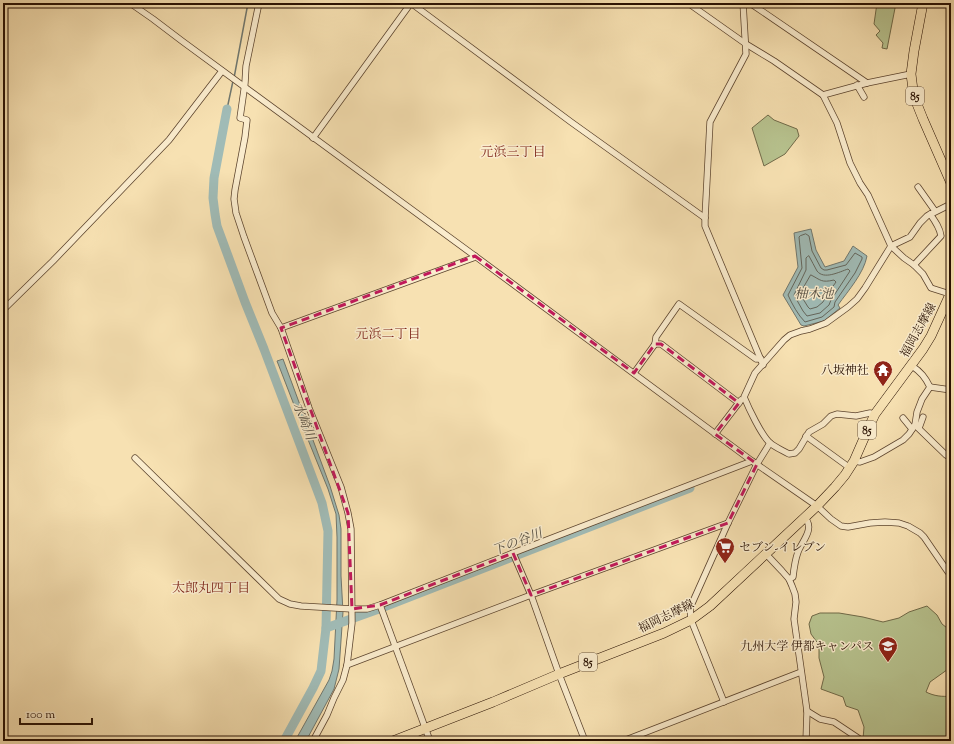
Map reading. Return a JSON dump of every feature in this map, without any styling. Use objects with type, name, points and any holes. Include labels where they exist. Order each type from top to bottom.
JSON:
[{"type":"main road","name":"85","points":[[923,3],[911,74],[913,90],[917,104],[951,183]]},
{"type":"main road","name":"福岡志摩線","points":[[392,741],[664,633],[691,620],[710,606],[805,518],[836,487],[852,465],[876,414],[912,366],[931,336],[950,293]]},
{"type":"street","points":[[130,3],[634,373],[754,463],[817,506],[841,526],[884,522],[899,523],[908,526],[924,537],[948,572],[951,573]]},
{"type":"street","points":[[259,3],[246,66],[240,118],[247,120],[235,190],[234,199],[236,213],[272,313],[281,328],[309,408],[341,487],[351,530],[350,609],[352,623],[347,665],[343,680],[313,741]]},
{"type":"street","points":[[313,138],[411,3],[571,122],[704,218]]},
{"type":"street","points":[[688,3],[746,44],[774,61],[823,95],[837,123],[854,170],[868,195],[891,246],[923,274],[931,288],[950,293]]},
{"type":"street","points":[[743,3],[746,54],[710,122],[704,218],[705,226],[762,362]]},
{"type":"street","points":[[750,3],[867,83]]},
{"type":"street","points":[[3,310],[53,261],[169,140],[222,71]]},
{"type":"street","points":[[823,95],[857,85],[911,74]]},
{"type":"street","points":[[857,85],[864,97]]},
{"type":"street","points":[[914,265],[941,236],[933,213],[918,187]]},
{"type":"street","points":[[715,434],[744,397],[762,362],[784,340],[790,335],[826,323],[857,299],[891,246],[910,237],[920,224],[933,213],[951,204]]},
{"type":"street","points":[[281,328],[475,256]]},
{"type":"street","points":[[634,373],[655,344],[656,337],[679,304],[762,362]]},
{"type":"street","points":[[655,344],[660,344],[739,403]]},
{"type":"street","points":[[912,366],[925,377],[930,387]]},
{"type":"street","points":[[930,387],[951,390]]},
{"type":"street","points":[[916,427],[917,412],[922,399],[930,387]]},
{"type":"street","points":[[744,397],[748,408],[765,438],[770,443],[788,454],[795,452],[800,448],[808,432],[823,424],[832,416],[837,414],[856,416],[870,413],[876,414]]},
{"type":"street","points":[[806,436],[852,465],[874,457],[903,440],[916,427],[923,416]]},
{"type":"street","points":[[904,418],[951,458]]},
{"type":"street","points":[[724,702],[691,620],[690,608],[754,463],[770,443]]},
{"type":"street","points":[[135,458],[279,599],[290,604],[301,606],[350,609],[381,607],[754,463]]},
{"type":"street","points":[[789,579],[793,577],[797,552],[809,528],[809,522],[805,518]]},
{"type":"street","points":[[347,665],[531,595],[728,523]]},
{"type":"street","points":[[766,554],[789,579],[796,602],[794,619],[807,711],[806,741]]},
{"type":"street","points":[[515,556],[585,741]]},
{"type":"street","points":[[381,607],[430,741]]},
{"type":"street","points":[[623,741],[801,672]]},
{"type":"street","points":[[807,711],[820,718],[834,722],[861,740]]},
{"type":"highlighted area","points":[[475,256],[634,373],[655,344],[661,344],[739,403],[715,434],[757,464],[728,523],[531,595],[513,553],[380,605],[352,609],[348,513],[281,328]]},
{"type":"green space","points":[[877,3],[896,3],[887,49],[882,48],[883,43],[876,35],[880,31],[874,24]]},
{"type":"green space","points":[[768,115],[774,120],[797,129],[799,136],[785,154],[764,166],[752,128]]},
{"type":"green space","name":"九州大学 伊都キャンパス","points":[[927,606],[937,615],[942,624],[951,631],[951,667],[930,682],[926,692],[938,696],[951,696],[951,741],[866,741],[863,739],[864,727],[858,710],[846,706],[843,697],[821,689],[824,677],[819,658],[819,645],[811,634],[809,624],[812,616],[820,613],[839,613],[883,622],[899,618],[909,612]]},
{"type":"water","name":"柚木池","points":[[811,229],[816,250],[825,267],[844,261],[853,246],[867,256],[863,269],[838,305],[840,308],[824,321],[804,326],[801,325],[783,295],[798,267],[794,233]]},
{"type":"water","points":[[283,359],[330,486],[339,515],[341,529],[343,612],[339,669],[334,689],[306,741],[295,741],[329,680],[334,659],[337,600],[336,514],[328,489],[277,361]]},
{"type":"waterway","points":[[234,78],[248,3]]},
{"type":"waterway","points":[[227,109],[233,81]]},
{"type":"waterway","name":"水崎川","points":[[227,109],[214,178],[213,198],[217,226],[322,503],[328,531],[326,628],[321,671],[284,741]]},
{"type":"waterway","name":"下の谷川","points":[[326,628],[690,488]]},
{"type":"place","name":"八坂神社","points":[[883,387]]},
{"type":"place","name":"セブン-イレブン","points":[[725,564]]},
{"type":"place","name":"九州大学 伊都キャンパス","points":[[888,663]]},
{"type":"district","name":"元浜三丁目","points":[[513,151]]},
{"type":"district","name":"元浜二丁目","points":[[388,333]]},
{"type":"district","name":"太郎丸四丁目","points":[[211,587]]}]
